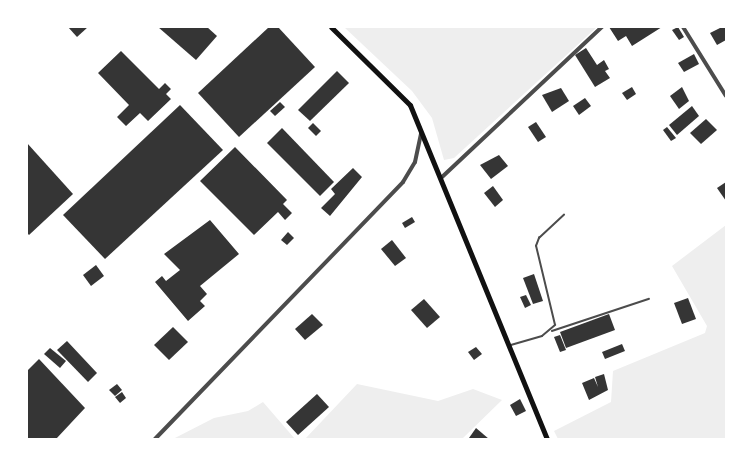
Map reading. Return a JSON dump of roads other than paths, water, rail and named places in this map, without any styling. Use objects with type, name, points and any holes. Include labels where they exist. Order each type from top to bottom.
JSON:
[{"type":"main road","points":[[331,27],[403,95],[421,132],[547,439]]},
{"type":"street","points":[[439,180],[602,27]]},
{"type":"street","points":[[683,27],[726,96]]},
{"type":"street","points":[[155,439],[403,182],[415,162],[421,132]]},
{"type":"lane","points":[[552,331],[555,318],[536,246],[539,238],[564,214]]},
{"type":"lane","points":[[507,346],[649,299]]}]
